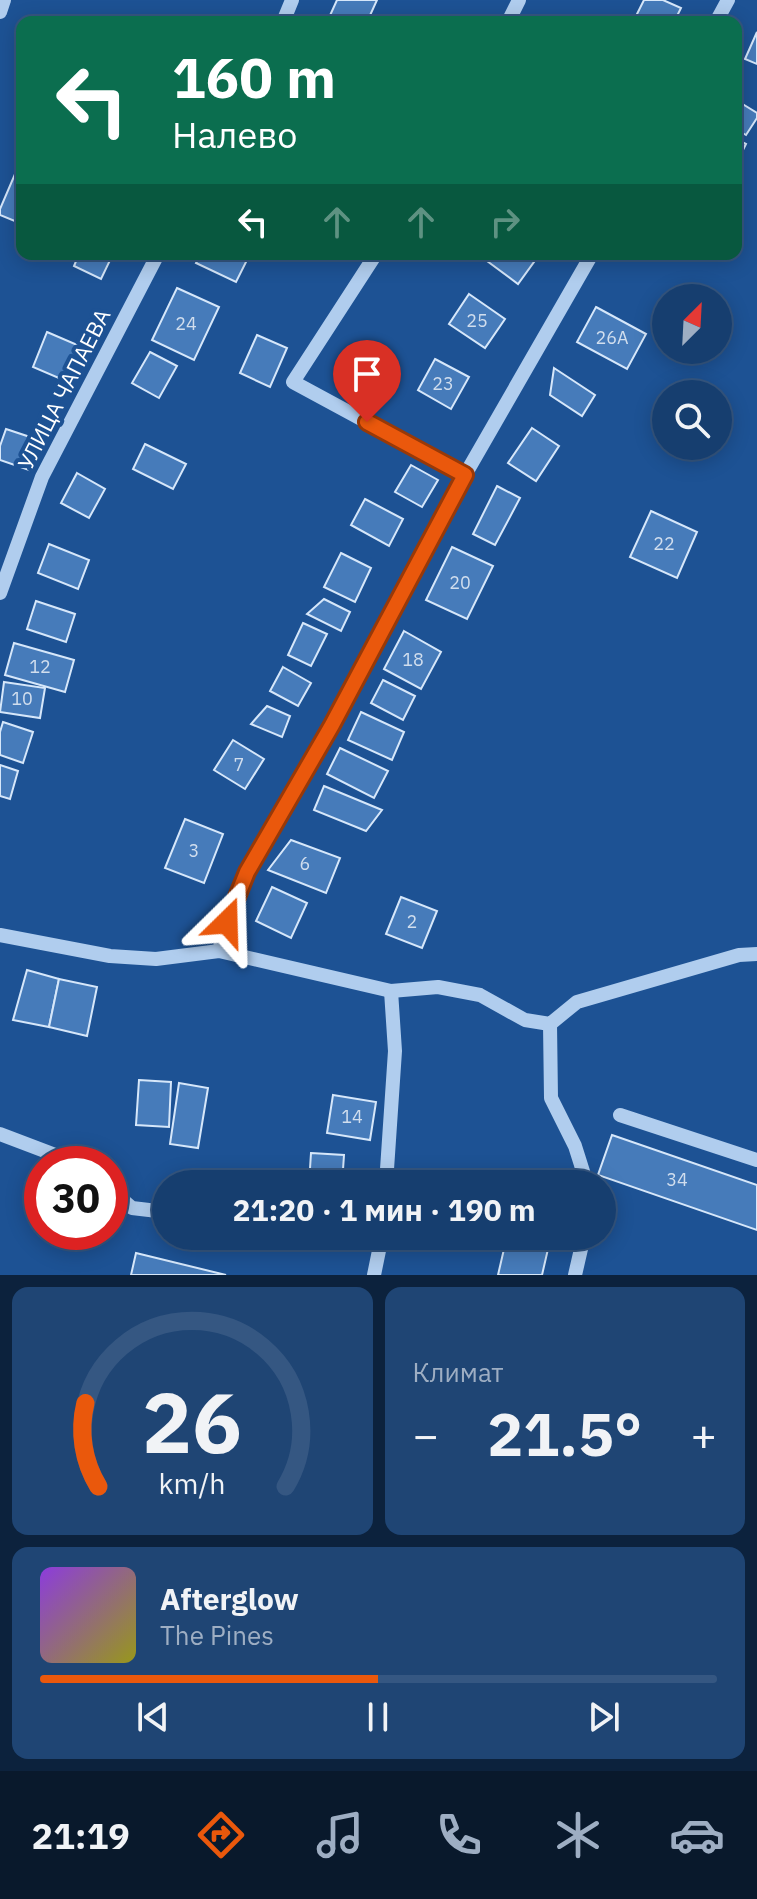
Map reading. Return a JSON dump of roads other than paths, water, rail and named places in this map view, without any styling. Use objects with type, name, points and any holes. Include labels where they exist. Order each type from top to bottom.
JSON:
[{"type":"street","points":[[0,12],[4,0]]},
{"type":"street","name":"УЛИЦА ЧАПАЕВА","points":[[0,593],[42,477],[155,260]]},
{"type":"street","points":[[372,260],[293,382],[465,475]]},
{"type":"street","points":[[219,951],[247,872],[332,725],[465,475],[588,260]]},
{"type":"street","points":[[0,935],[48,946],[126,957],[156,959],[219,951],[391,991],[438,987],[480,995],[525,1020],[550,1024],[577,1002],[739,955],[757,954]]},
{"type":"street","points":[[387,1170],[395,1051],[391,991]]},
{"type":"street","points":[[550,1024],[551,1098],[575,1146],[583,1170]]},
{"type":"street","points":[[620,1115],[757,1160]]},
{"type":"street","points":[[0,1134],[32,1146]]},
{"type":"street","points":[[128,1205],[132,1208],[152,1210]]},
{"type":"street","points":[[374,1275],[379,1250]]},
{"type":"street","points":[[575,1275],[581,1250]]}]
